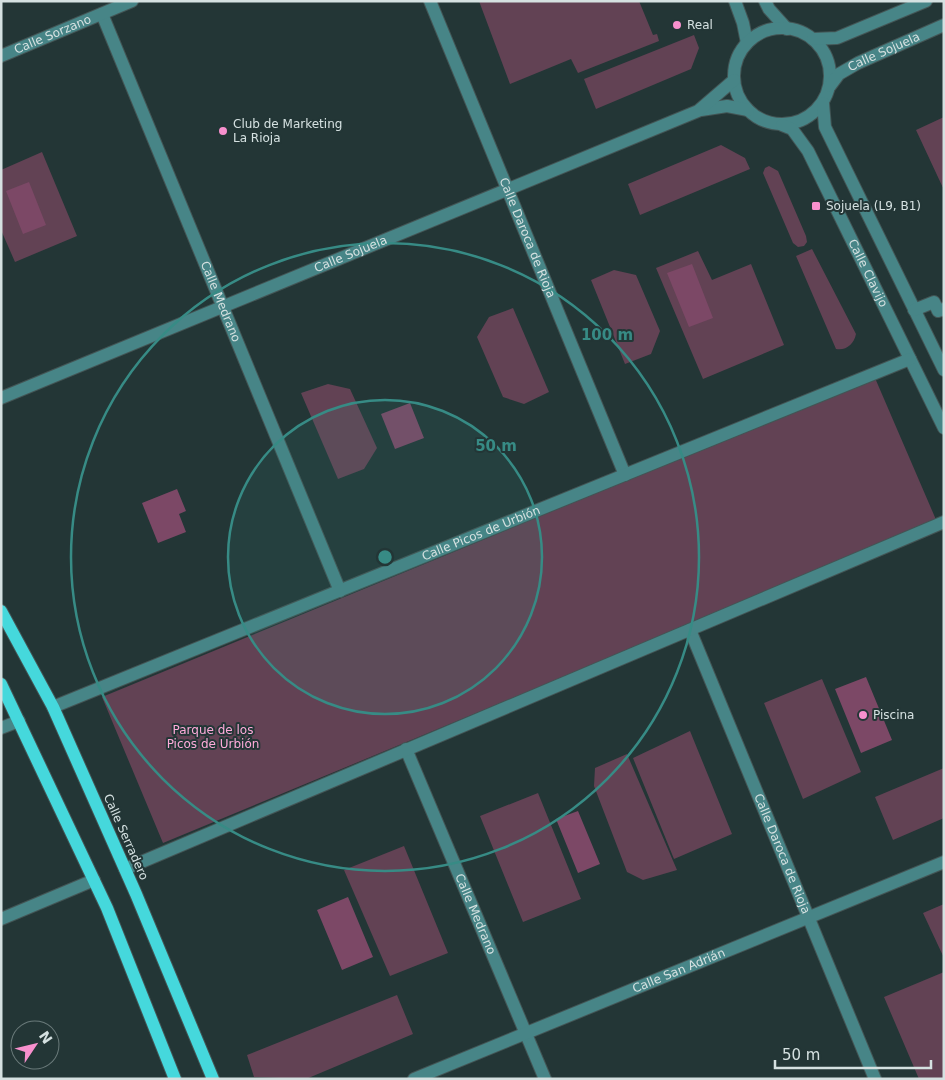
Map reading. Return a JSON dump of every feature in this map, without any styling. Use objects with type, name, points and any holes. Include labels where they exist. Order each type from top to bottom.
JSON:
[{"type":"main road","name":"Calle Serradero","points":[[1,611],[53,707],[125,869],[214,1079]]},
{"type":"main road","points":[[1,684],[94,880],[175,1079]]},
{"type":"street","name":"Calle Sorzano","points":[[1,56],[132,1]]},
{"type":"street","name":"Calle Daroca de Rioja","points":[[430,1],[625,475]]},
{"type":"street","points":[[735,1],[748,43]]},
{"type":"street","points":[[765,1],[769,9],[787,28]]},
{"type":"street","points":[[813,39],[837,38],[926,1]]},
{"type":"street","name":"Calle Medrano","points":[[102,14],[340,591]]},
{"type":"street","name":"Calle Sojuela","points":[[830,86],[839,74],[858,63],[944,25]]},
{"type":"street","points":[[787,28],[796,30],[813,39],[826,56],[830,70],[830,86],[823,103],[812,114],[798,122],[782,125],[763,121],[748,110],[738,96],[734,80],[740,54],[748,43],[769,30],[787,28]]},
{"type":"street","name":"Calle Sojuela","points":[[698,111],[734,80]]},
{"type":"street","points":[[823,103],[825,127],[944,370]]},
{"type":"street","name":"Calle Sojuela","points":[[1,398],[698,111],[727,106],[748,110]]},
{"type":"street","name":"Calle Clavijo","points":[[782,125],[792,129],[808,151],[944,428]]},
{"type":"street","points":[[914,310],[934,302],[938,311],[944,308]]},
{"type":"street","name":"Calle Picos de Urbión","points":[[53,707],[910,359]]},
{"type":"street","points":[[125,869],[944,522]]},
{"type":"street","name":"Calle Daroca de Rioja","points":[[690,630],[875,1079]]},
{"type":"street","points":[[1,728],[20,721]]},
{"type":"street","name":"Calle Medrano","points":[[406,749],[545,1079]]},
{"type":"street","name":"Calle San Adrián","points":[[414,1079],[944,862]]},
{"type":"street","points":[[1,919],[94,880]]},
{"type":"green space","points":[[479,1],[639,1],[653,35],[657,34],[659,41],[578,73],[571,59],[510,84]]},
{"type":"green space","points":[[694,35],[699,48],[691,69],[596,109],[584,79]]},
{"type":"green space","points":[[944,117],[944,190],[916,130]]},
{"type":"green space","points":[[721,145],[745,158],[750,169],[640,215],[628,184]]},
{"type":"green space","points":[[42,152],[77,236],[15,262],[1,230],[1,170]]},
{"type":"green space","points":[[769,166],[778,171],[806,236],[807,242],[804,246],[798,247],[793,243],[763,173],[765,168]]},
{"type":"green space","points":[[812,249],[856,334],[851,344],[843,349],[836,349],[796,256]]},
{"type":"green space","points":[[698,251],[712,280],[751,264],[784,345],[703,379],[656,268]]},
{"type":"green space","points":[[614,270],[636,275],[660,331],[651,354],[625,364],[591,280]]},
{"type":"green space","points":[[513,308],[549,392],[524,404],[503,397],[477,337],[489,317]]},
{"type":"green space","name":"Parque de los Picos de Urbión","points":[[875,378],[937,522],[163,843],[102,697]]},
{"type":"green space","points":[[328,384],[350,389],[377,448],[364,469],[338,479],[301,393]]},
{"type":"green space","points":[[822,679],[861,772],[803,799],[764,703]]},
{"type":"green space","points":[[690,731],[732,834],[674,859],[633,758]]},
{"type":"green space","points":[[627,754],[677,870],[643,880],[627,872],[594,786],[595,768]]},
{"type":"green space","points":[[944,768],[944,818],[893,840],[875,797]]},
{"type":"green space","points":[[538,793],[581,899],[523,922],[480,816]]},
{"type":"green space","points":[[404,846],[448,953],[390,976],[344,870]]},
{"type":"green space","points":[[944,904],[944,958],[923,913]]},
{"type":"green space","points":[[944,972],[944,1079],[919,1079],[884,997]]},
{"type":"green space","points":[[397,995],[413,1034],[306,1079],[254,1077],[247,1055]]},
{"type":"shaded area","points":[[29,182],[46,225],[23,234],[6,191]]},
{"type":"shaded area","points":[[692,264],[713,318],[689,327],[667,273]]},
{"type":"shaded area","points":[[410,403],[424,438],[395,449],[381,414]]},
{"type":"shaded area","points":[[177,489],[186,511],[179,514],[186,532],[158,543],[142,503]]},
{"type":"shaded area","name":"Piscina","points":[[866,677],[892,740],[861,753],[835,689]]},
{"type":"shaded area","points":[[578,811],[600,864],[578,873],[556,819]]},
{"type":"shaded area","points":[[348,897],[373,957],[342,970],[317,910]]},
{"type":"place","name":"Real","points":[[677,25]]},
{"type":"place","name":"Club de Marketing La Rioja","points":[[223,131]]},
{"type":"place","name":"Sojuela (L9, B1)","points":[[816,206]]},
{"type":"place","name":"Piscina","points":[[863,715]]}]
